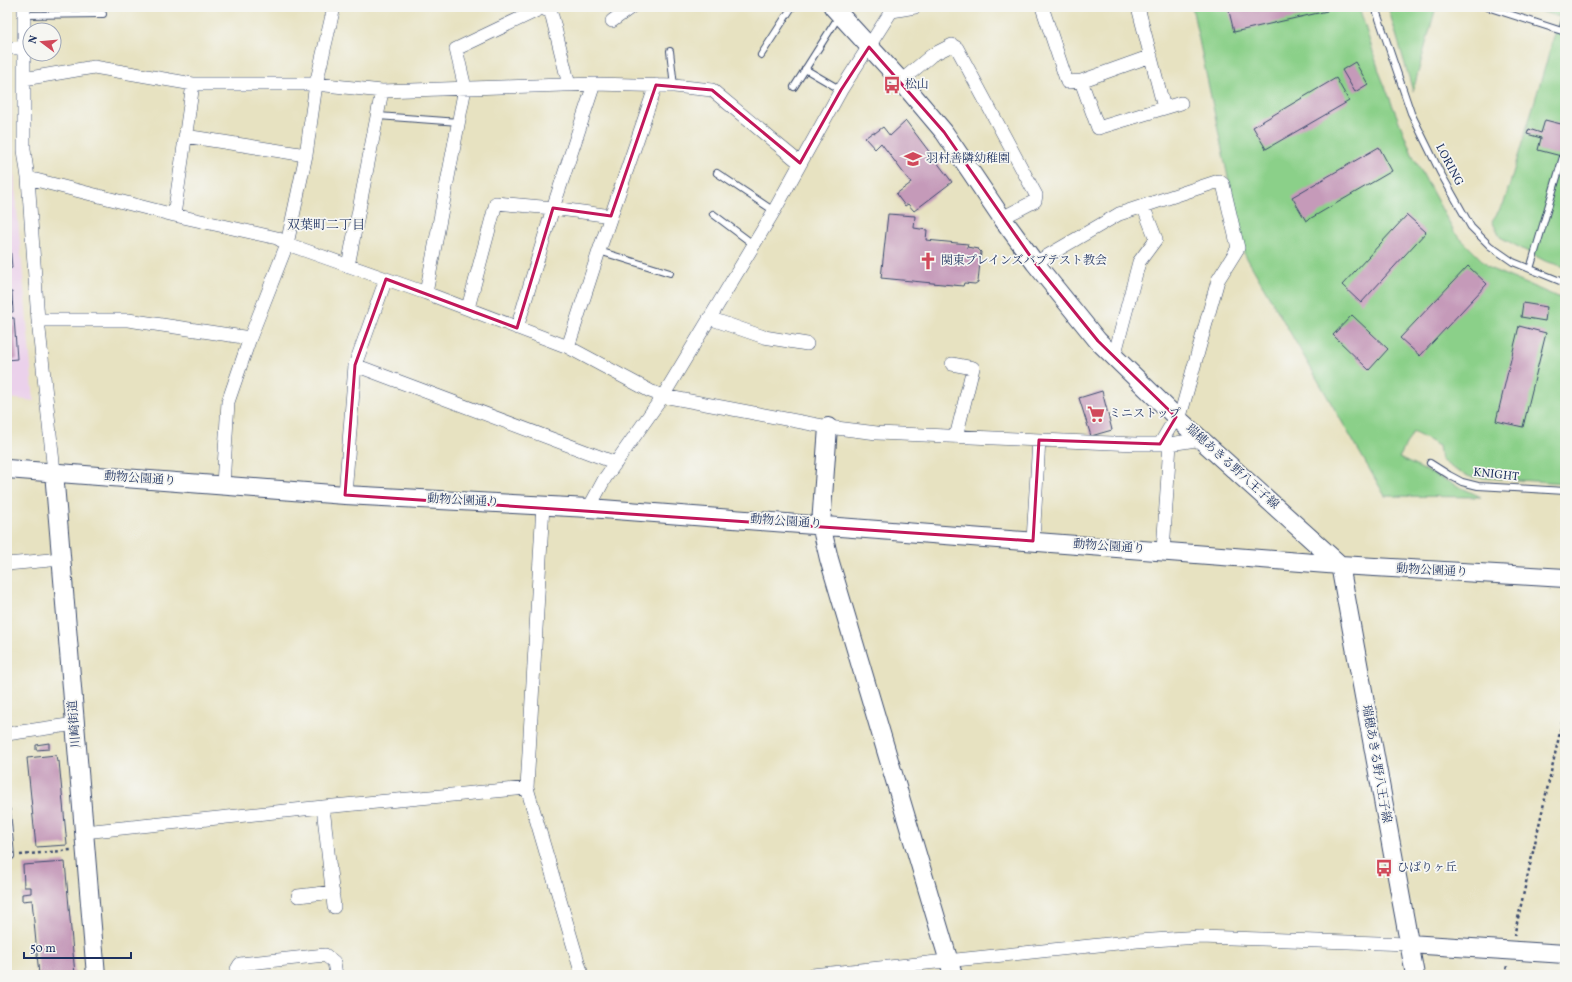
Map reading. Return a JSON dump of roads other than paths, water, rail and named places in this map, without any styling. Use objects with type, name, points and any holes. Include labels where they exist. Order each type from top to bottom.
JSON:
[{"type":"street","points":[[223,485],[228,402],[250,338],[287,244],[306,155],[316,84],[334,7]]},
{"type":"street","points":[[612,21],[631,7]]},
{"type":"street","points":[[589,508],[605,478],[663,396],[774,211],[841,90],[893,9],[915,7]]},
{"type":"street","points":[[1042,7],[1067,82],[1081,81],[1151,56]]},
{"type":"street","points":[[1138,7],[1164,108]]},
{"type":"street","points":[[426,293],[465,88],[456,49],[542,8],[551,12],[569,85]]},
{"type":"street","points":[[24,11],[24,22]]},
{"type":"street","name":"瑞穂あきる野八王子線","points":[[836,11],[902,80],[944,132],[1002,218],[1035,263],[1098,342],[1178,419],[1202,439],[1340,565],[1415,975]]},
{"type":"street","points":[[902,80],[932,55],[952,45],[957,48],[1036,195],[1034,201],[1002,218]]},
{"type":"street","points":[[7,48],[22,48]]},
{"type":"street","points":[[24,62],[24,150],[28,178],[38,320],[54,472]]},
{"type":"street","points":[[24,80],[94,67],[193,84],[316,84],[382,91],[594,84],[656,85],[712,90],[800,164]]},
{"type":"street","points":[[1081,81],[1098,128],[1181,103]]},
{"type":"street","points":[[174,215],[193,84]]},
{"type":"street","points":[[517,328],[553,208],[594,84]]},
{"type":"street","points":[[568,347],[656,85]]},
{"type":"street","points":[[348,266],[382,91]]},
{"type":"street","points":[[186,136],[306,155]]},
{"type":"street","points":[[28,178],[174,215],[277,238],[287,244],[468,308],[568,347],[650,391],[663,396],[828,427],[877,433],[1165,444],[1202,439]]},
{"type":"street","points":[[1035,263],[1119,214],[1218,181],[1224,184],[1238,248],[1218,280],[1178,419],[1165,444],[1163,551]]},
{"type":"street","points":[[468,308],[496,203],[553,208],[611,216]]},
{"type":"street","points":[[1114,357],[1139,262],[1156,239],[1143,206]]},
{"type":"street","points":[[345,495],[355,365],[386,279]]},
{"type":"street","points":[[709,318],[764,338],[807,344]]},
{"type":"street","points":[[38,320],[128,320],[250,338]]},
{"type":"street","points":[[952,364],[973,368],[956,437]]},
{"type":"street","points":[[355,365],[616,463]]},
{"type":"street","points":[[828,427],[821,525],[951,968]]},
{"type":"street","points":[[1033,541],[1039,440]]},
{"type":"street","name":"動物公園通り","points":[[7,469],[345,495],[589,508],[1340,565],[1565,578]]},
{"type":"street","name":"川崎街道","points":[[54,472],[96,975]]},
{"type":"street","points":[[543,505],[527,788],[582,975]]},
{"type":"street","points":[[7,564],[61,559]]},
{"type":"street","points":[[7,734],[75,724]]},
{"type":"street","points":[[84,832],[527,788]]},
{"type":"street","points":[[324,807],[334,907]]},
{"type":"street","points":[[298,896],[333,892]]},
{"type":"street","points":[[812,975],[951,968],[1137,941],[1200,937],[1409,944],[1565,954]]},
{"type":"street","points":[[237,975],[236,969],[240,964],[325,954],[334,962],[336,975]]},
{"type":"lane","points":[[762,55],[792,7]]},
{"type":"lane","name":"LORING","points":[[1375,7],[1411,114],[1440,172],[1471,227],[1490,246],[1513,262],[1565,283]]},
{"type":"lane","points":[[1487,7],[1505,10],[1564,31],[1565,21]]},
{"type":"lane","points":[[24,11],[103,14]]},
{"type":"lane","points":[[794,87],[836,11]]},
{"type":"lane","points":[[670,51],[674,86]]},
{"type":"lane","points":[[805,69],[841,90]]},
{"type":"lane","points":[[378,116],[459,122]]},
{"type":"lane","points":[[1530,269],[1565,150]]},
{"type":"lane","points":[[717,173],[774,211]]},
{"type":"lane","points":[[713,214],[753,244]]},
{"type":"lane","points":[[599,251],[670,273]]},
{"type":"lane","name":"KNIGHT","points":[[1430,463],[1462,482],[1478,486],[1565,491]]},
{"type":"lane","points":[[7,811],[9,856]]},
{"type":"place","name":"松山","points":[[892,85]]},
{"type":"place","name":"羽村善隣幼稚園","points":[[913,159]]},
{"type":"place","name":"関東プレインズバプテスト教会","points":[[928,261]]},
{"type":"place","name":"ミニストップ","points":[[1096,414]]},
{"type":"place","name":"ひばりヶ丘","points":[[1384,868]]},
{"type":"district","name":"双葉町二丁目","points":[[326,226]]}]
